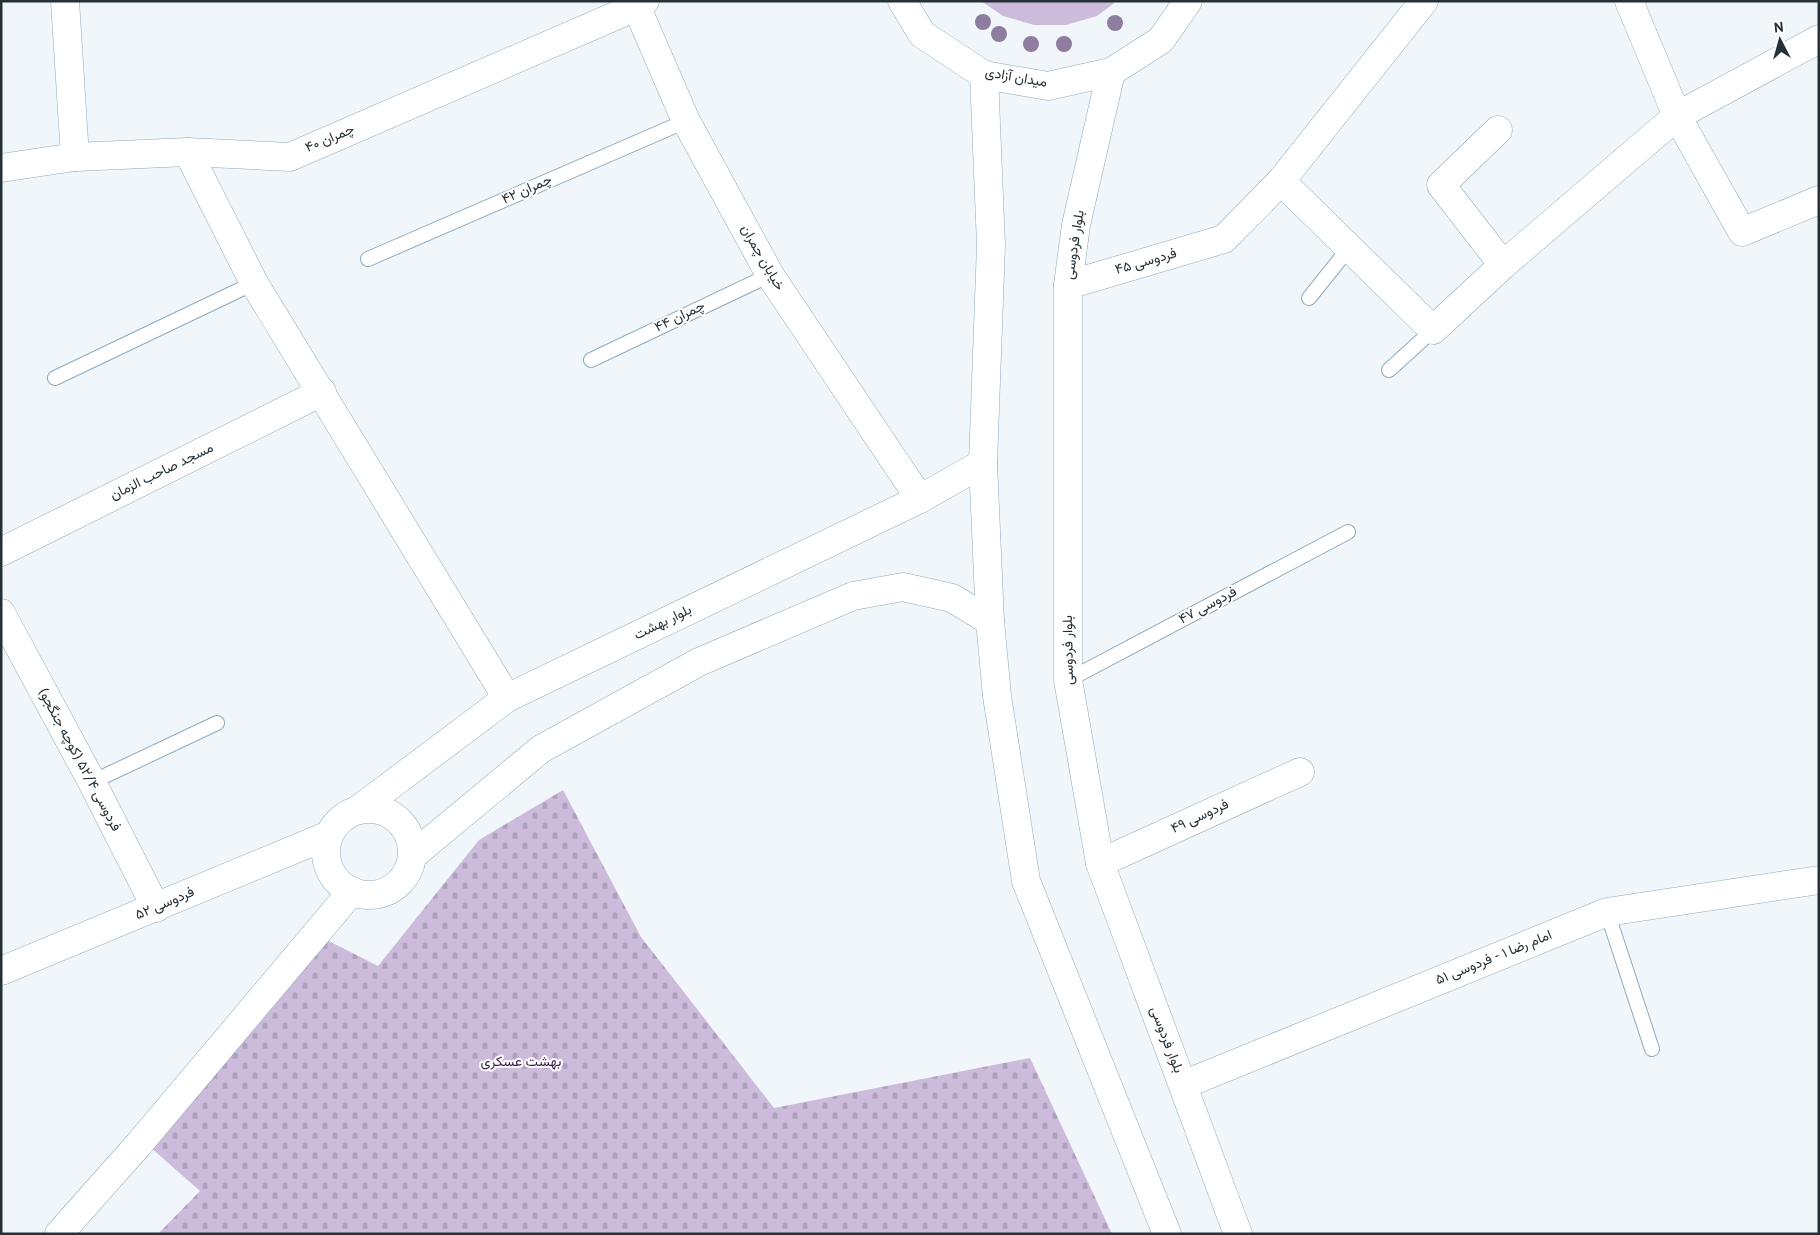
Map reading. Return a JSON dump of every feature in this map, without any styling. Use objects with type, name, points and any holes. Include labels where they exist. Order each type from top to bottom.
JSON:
[{"type":"street","points":[[65,1],[75,157]]},
{"type":"street","name":"میدان آزادی","points":[[902,1],[922,34],[984,75],[1048,86],[1111,72],[1160,40],[1188,1]]},
{"type":"street","points":[[1424,1],[1281,181],[1433,330],[1503,265],[1677,116],[1819,39]]},
{"type":"street","points":[[1629,1],[1677,116],[1742,232],[1819,200]]},
{"type":"street","name":"چمران ۴۰","points":[[1,168],[75,157],[188,152],[290,157],[638,3]]},
{"type":"street","name":"خیابان چمران","points":[[638,3],[686,121],[770,275],[920,499]]},
{"type":"street","name":"بلوار فردوسی","points":[[1111,72],[1076,225],[1068,285],[1068,680],[1100,863],[1238,1234]]},
{"type":"street","points":[[984,75],[991,245],[983,463],[990,621],[997,696],[1026,881],[1167,1234]]},
{"type":"street","points":[[1498,130],[1440,184],[1503,265]]},
{"type":"street","points":[[188,152],[254,283],[507,698]]},
{"type":"street","name":"فردوسی ۴۵","points":[[1068,285],[1224,239],[1281,181]]},
{"type":"street","name":"مسجد صاحب الزمان","points":[[1,552],[322,392]]},
{"type":"street","name":"بلوار بهشت","points":[[359,810],[507,698],[920,499],[983,463]]},
{"type":"street","points":[[412,856],[541,749],[699,662],[854,596],[903,587],[952,598],[990,621]]},
{"type":"street","name":"فردوسی ۵۲/۴ (کوچه جنگجو)","points":[[1,613],[92,782],[156,908]]},
{"type":"street","name":"فردوسی ۴۹","points":[[1100,863],[1300,772]]},
{"type":"street","points":[[372,808],[386,812],[398,819],[406,829],[411,842],[412,856],[409,869],[402,880],[391,889],[379,894],[365,895],[352,892],[340,884],[331,874],[326,861],[325,848],[329,835],[336,823],[346,814],[372,808]]},
{"type":"street","name":"فردوسی ۵۲","points":[[1,971],[329,835]]},
{"type":"street","name":"امام رضا ۱ - فردوسی ۵۱","points":[[1183,1085],[1607,912],[1819,880]]},
{"type":"street","points":[[59,1234],[139,1144],[352,892]]},
{"type":"lane","name":"چمران ۴۲","points":[[368,259],[686,121]]},
{"type":"lane","points":[[1308,298],[1349,248]]},
{"type":"lane","name":"چمران ۴۴","points":[[591,360],[770,275]]},
{"type":"lane","points":[[56,378],[254,283]]},
{"type":"lane","points":[[1389,370],[1433,330]]},
{"type":"lane","name":"فردوسی ۴۷","points":[[1068,680],[1348,532]]},
{"type":"lane","points":[[92,782],[217,723]]},
{"type":"lane","points":[[1607,912],[1652,1048]]},
{"type":"green space","points":[[981,1],[1117,1],[1097,16],[1066,25],[1034,25],[1003,16]]},
{"type":"green space","name":"بهشت عسکری","points":[[563,790],[641,937],[774,1108],[1030,1058],[1112,1234],[158,1234],[200,1191],[150,1147],[319,936],[378,966],[479,840]]}]
